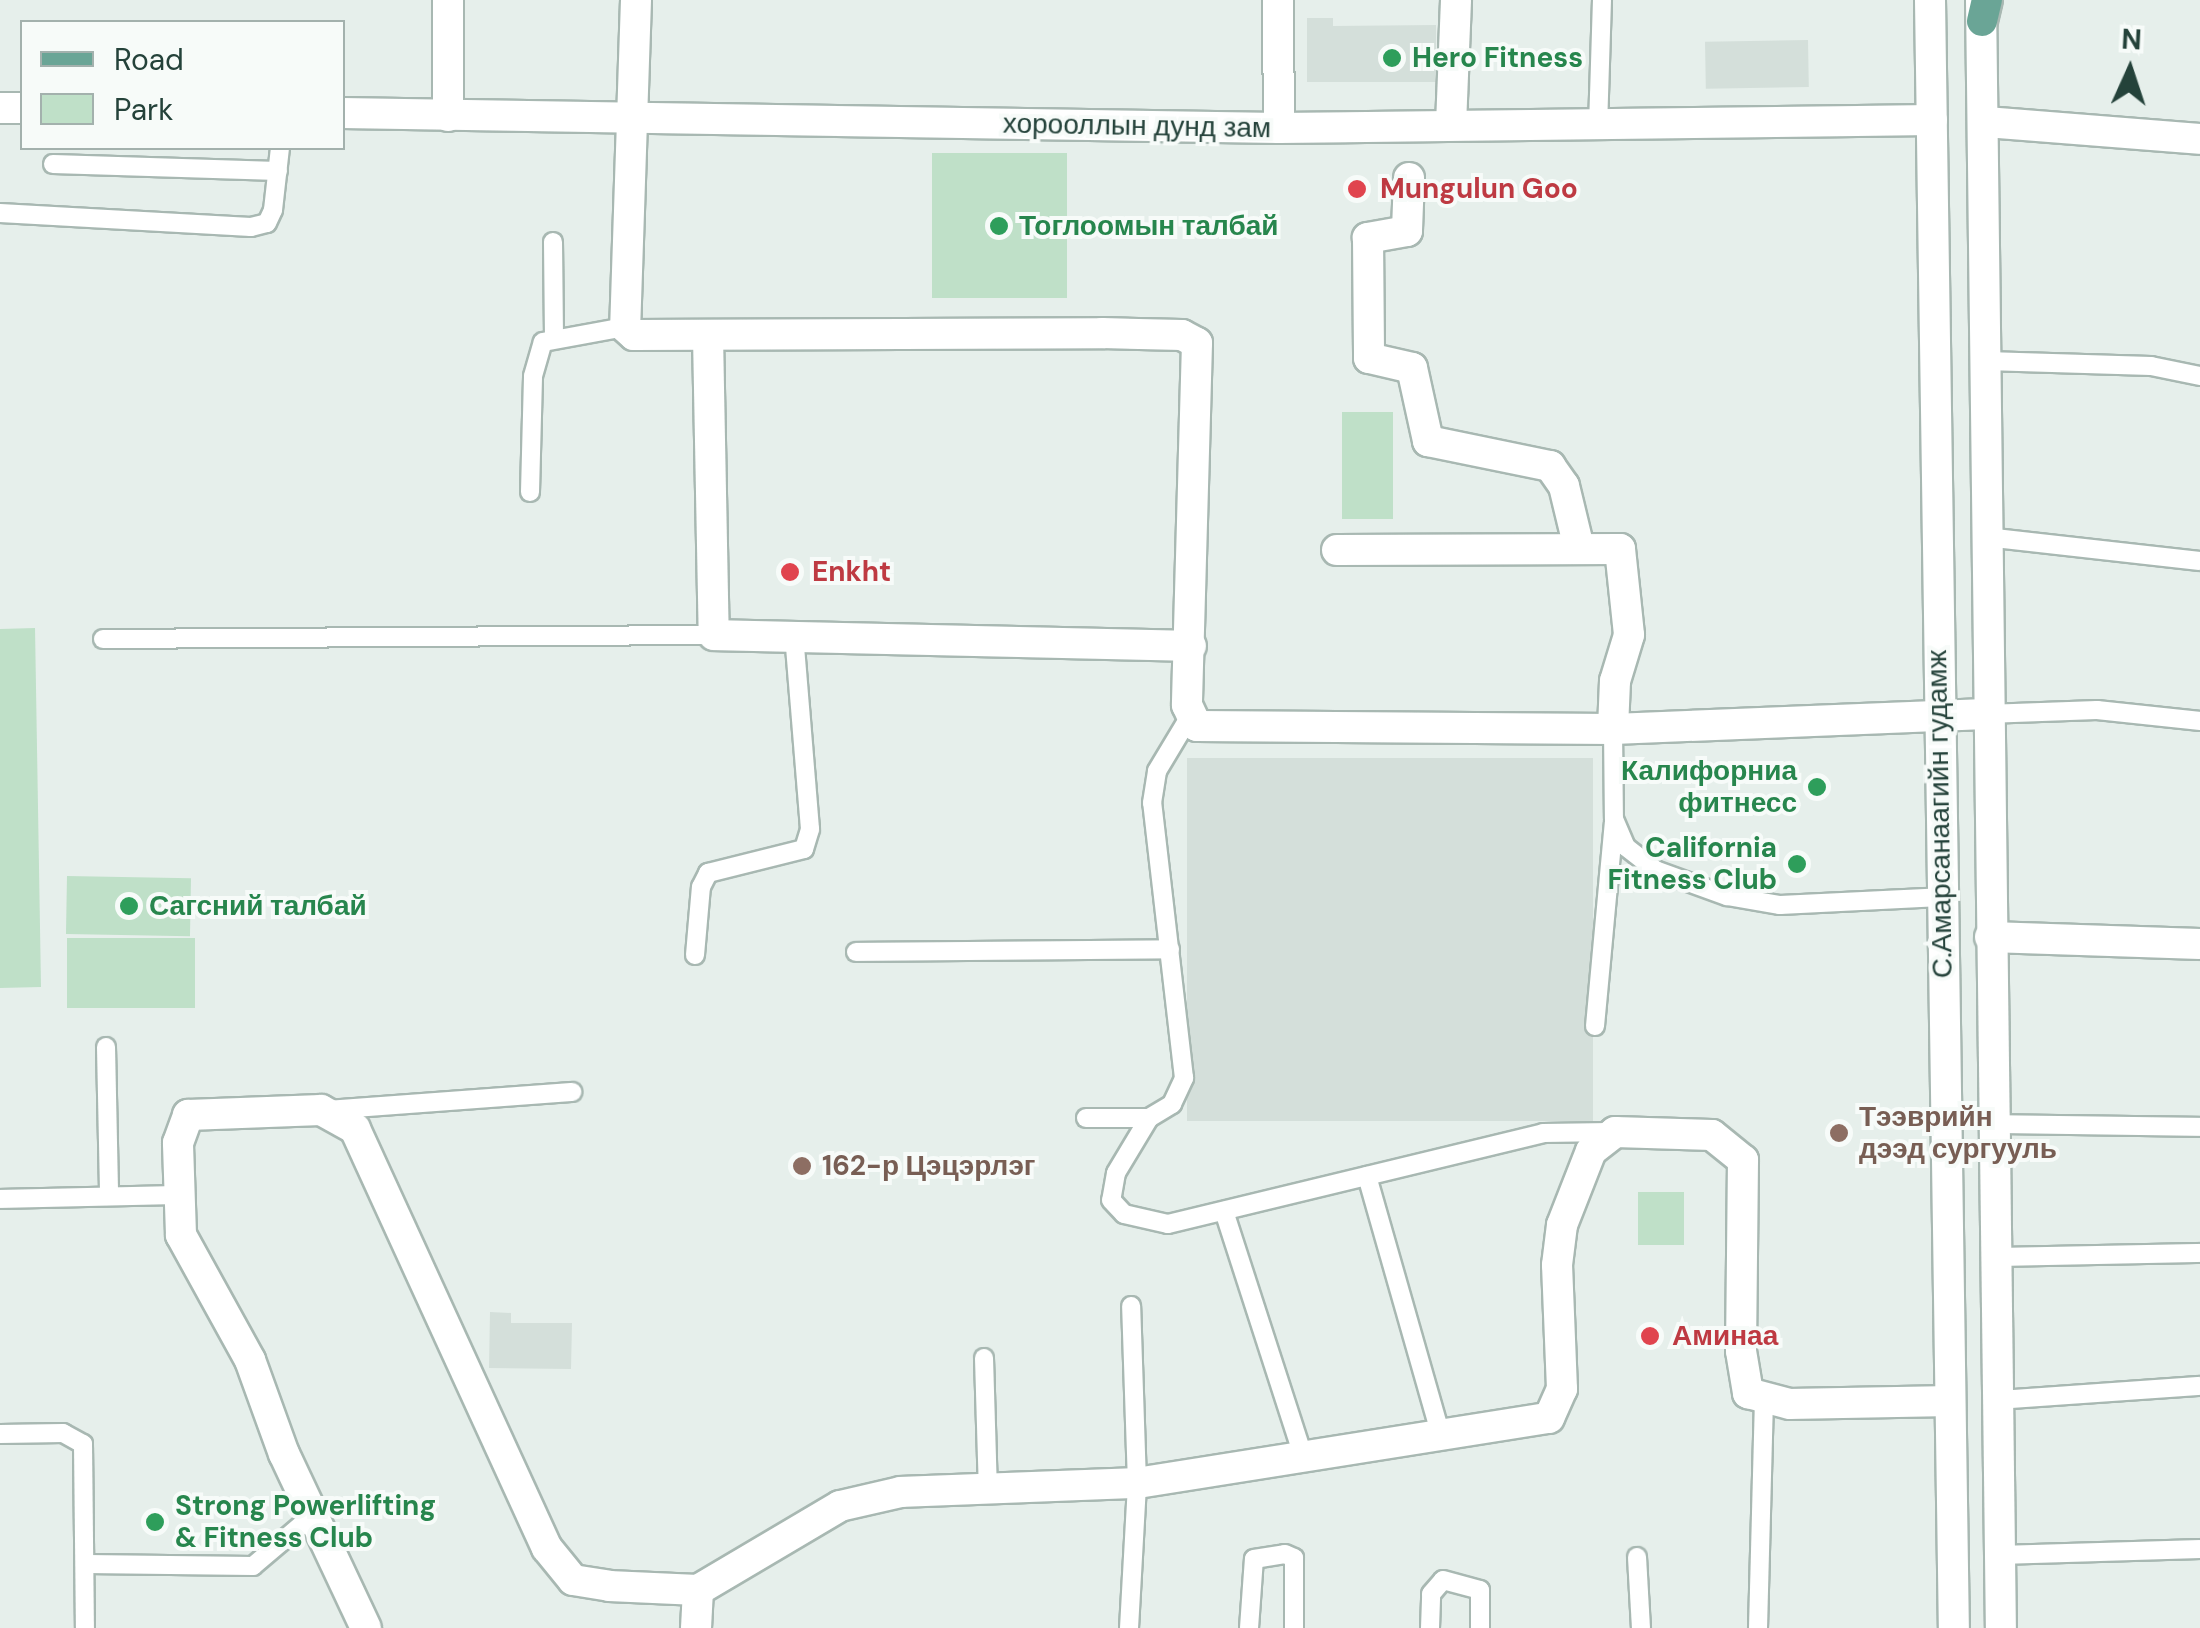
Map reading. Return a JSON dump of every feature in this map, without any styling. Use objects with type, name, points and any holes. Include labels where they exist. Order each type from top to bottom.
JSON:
[{"type":"street","points":[[448,0],[448,116]]},
{"type":"street","points":[[636,0],[624,328],[634,334],[708,336],[1102,333],[1182,336],[1198,343],[1190,716],[1212,731],[1613,729],[1986,714]]},
{"type":"street","points":[[1278,0],[1279,128]]},
{"type":"street","points":[[1451,125],[1456,0]]},
{"type":"street","name":"С.Амарсанаагийн гудамж","points":[[1930,0],[1954,1628]]},
{"type":"street","name":"С.Амарсанаагийн гудамж","points":[[1984,7],[1986,714],[2001,1628]]},
{"type":"street","name":"хорооллын дунд зам","points":[[345,114],[1279,128],[1932,120]]},
{"type":"street","points":[[1985,122],[2200,139]]},
{"type":"street","points":[[1409,178],[1407,231],[1368,238],[1370,358],[1412,368],[1428,441],[1550,466],[1564,486],[1578,548]]},
{"type":"street","points":[[708,336],[714,635],[1191,646]]},
{"type":"street","points":[[1338,550],[1620,549],[1629,635],[1616,681],[1613,729]]},
{"type":"street","points":[[1990,937],[2200,944]]},
{"type":"street","points":[[366,1628],[313,1515],[250,1360],[181,1235],[178,1143],[188,1115],[321,1110],[355,1129],[547,1548],[573,1580],[698,1590],[840,1506],[901,1492],[1137,1483],[1538,1422],[1556,1412],[1562,1388],[1556,1265],[1562,1225],[1591,1152],[1615,1132],[1712,1135],[1743,1160],[1742,1377],[1748,1393],[1764,1402],[1998,1400]]},
{"type":"street","points":[[696,1628],[698,1590]]},
{"type":"lane","points":[[1598,126],[1602,0]]},
{"type":"lane","points":[[0,213],[251,227],[266,222],[273,210],[280,150]]},
{"type":"lane","points":[[53,164],[278,170]]},
{"type":"lane","points":[[553,242],[554,336]]},
{"type":"lane","points":[[530,492],[536,356],[554,336],[624,328]]},
{"type":"lane","points":[[1986,362],[2151,366],[2200,376]]},
{"type":"lane","points":[[1986,537],[2200,562]]},
{"type":"lane","points":[[104,639],[714,635]]},
{"type":"lane","points":[[696,955],[701,887],[708,873],[804,849],[810,829],[794,635]]},
{"type":"lane","points":[[1986,714],[2096,710],[2200,721]]},
{"type":"lane","points":[[1190,716],[1156,771],[1152,802],[1184,1078],[1172,1104],[1150,1118],[1116,1173],[1111,1200],[1124,1214],[1168,1224],[1543,1133],[1615,1132]]},
{"type":"lane","points":[[1594,1026],[1614,819],[1613,729]]},
{"type":"lane","points":[[1614,819],[1626,847],[1655,870],[1727,896],[1780,905],[1941,898]]},
{"type":"lane","points":[[856,952],[1170,950]]},
{"type":"lane","points":[[106,1047],[109,1196]]},
{"type":"lane","points":[[321,1110],[572,1092]]},
{"type":"lane","points":[[1086,1118],[1150,1118]]},
{"type":"lane","points":[[1992,1124],[2200,1127]]},
{"type":"lane","points":[[1367,1176],[1442,1439]]},
{"type":"lane","points":[[0,1199],[179,1195]]},
{"type":"lane","points":[[1224,1211],[1304,1459]]},
{"type":"lane","points":[[1994,1257],[2200,1253]]},
{"type":"lane","points":[[1129,1628],[1137,1483],[1131,1306]]},
{"type":"lane","points":[[984,1358],[988,1489]]},
{"type":"lane","points":[[1998,1400],[2200,1386]]},
{"type":"lane","points":[[1758,1628],[1764,1402]]},
{"type":"lane","points":[[0,1434],[64,1433],[83,1444],[85,1628]]},
{"type":"lane","points":[[86,1564],[252,1566],[313,1515]]},
{"type":"lane","points":[[2000,1555],[2200,1549]]},
{"type":"lane","points":[[1249,1628],[1254,1559],[1286,1554],[1294,1558],[1294,1628]]},
{"type":"lane","points":[[1637,1557],[1641,1628]]},
{"type":"lane","points":[[1430,1628],[1431,1594],[1443,1580],[1480,1590],[1480,1628]]},
{"type":"shaded area","points":[[1307,18],[1333,18],[1333,26],[1436,25],[1436,82],[1307,82]]},
{"type":"shaded area","points":[[1808,40],[1809,87],[1706,89],[1705,42]]},
{"type":"shaded area","points":[[1187,758],[1593,758],[1593,1121],[1187,1121]]},
{"type":"shaded area","points":[[490,1312],[511,1313],[511,1323],[572,1323],[571,1369],[489,1368]]},
{"type":"green space","name":"Тоглоомын талбай","points":[[932,153],[1067,153],[1067,298],[932,298]]},
{"type":"green space","points":[[1342,412],[1393,412],[1393,519],[1342,519]]},
{"type":"green space","points":[[35,628],[41,987],[0,988],[0,629]]},
{"type":"green space","name":"Сагсний талбай","points":[[67,876],[191,878],[190,936],[66,934]]},
{"type":"green space","points":[[67,938],[195,938],[195,1008],[67,1008]]},
{"type":"green space","points":[[1638,1192],[1684,1192],[1684,1245],[1638,1245]]},
{"type":"place","name":"Hero Fitness","points":[[1392,58]]},
{"type":"place","name":"Mungulun Goo","points":[[1357,189]]},
{"type":"place","name":"Тоглоомын талбай","points":[[999,226]]},
{"type":"place","name":"Enkht","points":[[790,572]]},
{"type":"place","name":"Калифорниа фитнесс","points":[[1817,787]]},
{"type":"place","name":"California Fitness Club","points":[[1797,864]]},
{"type":"place","name":"Сагсний талбай","points":[[129,906]]},
{"type":"place","name":"Тээврийн дээд сургууль","points":[[1839,1133]]},
{"type":"place","name":"162-р Цэцэрлэг","points":[[802,1166]]},
{"type":"place","name":"Аминаа","points":[[1650,1336]]},
{"type":"place","name":"Strong Powerlifting & Fitness Club","points":[[155,1522]]}]
